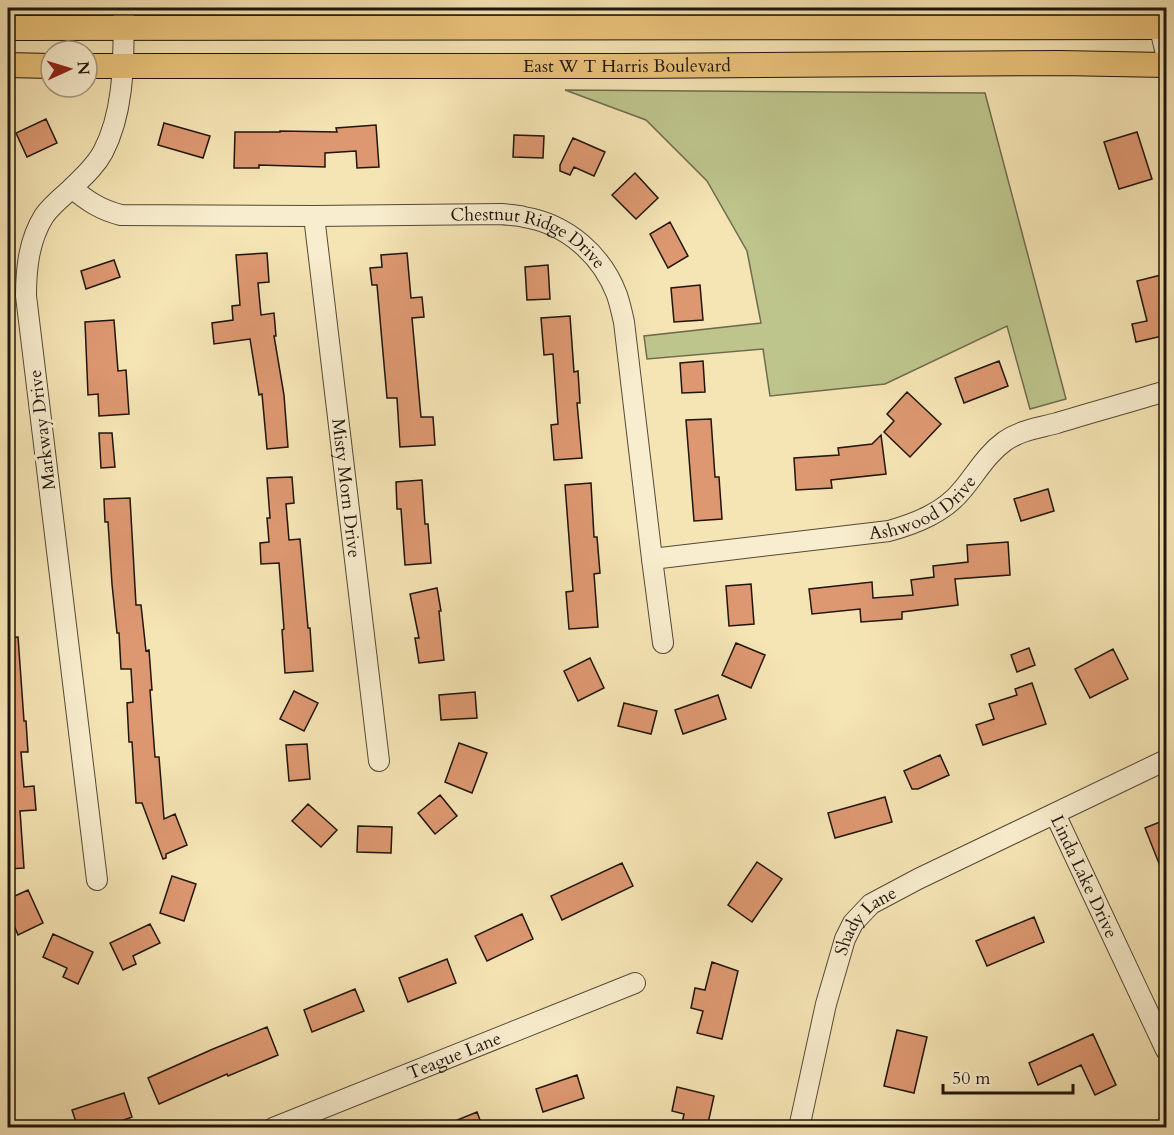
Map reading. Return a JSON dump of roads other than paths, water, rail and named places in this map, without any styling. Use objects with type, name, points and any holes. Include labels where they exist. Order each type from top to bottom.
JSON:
[{"type":"main road","points":[[8,28],[124,18],[1160,21]]},
{"type":"main road","name":"East W T Harris Boulevard","points":[[99,66],[1048,63],[1167,65]]},
{"type":"main road","points":[[8,65],[39,66]]},
{"type":"street","name":"Markway Drive","points":[[97,879],[26,289],[29,255],[35,232],[45,215],[88,173],[102,154],[112,133],[123,66],[124,18]]},
{"type":"street","points":[[1160,21],[1167,54]]},
{"type":"street","name":"Chestnut Ridge Drive","points":[[72,188],[94,206],[121,215],[501,214],[526,217],[550,224],[584,244],[600,263],[613,285],[624,322],[663,643]]},
{"type":"street","name":"Misty Morn Drive","points":[[314,216],[379,761]]},
{"type":"street","name":"Ashwood Drive","points":[[652,559],[889,531],[914,524],[936,512],[956,497],[987,456],[1016,435],[1167,391]]},
{"type":"street","name":"Linda Lake Drive","points":[[1167,760],[1055,814],[1167,1050]]},
{"type":"street","name":"Shady Lane","points":[[799,1128],[826,1004],[845,939],[853,923],[864,909],[909,884],[1055,814]]},
{"type":"street","name":"Teague Lane","points":[[273,1128],[634,982]]}]
